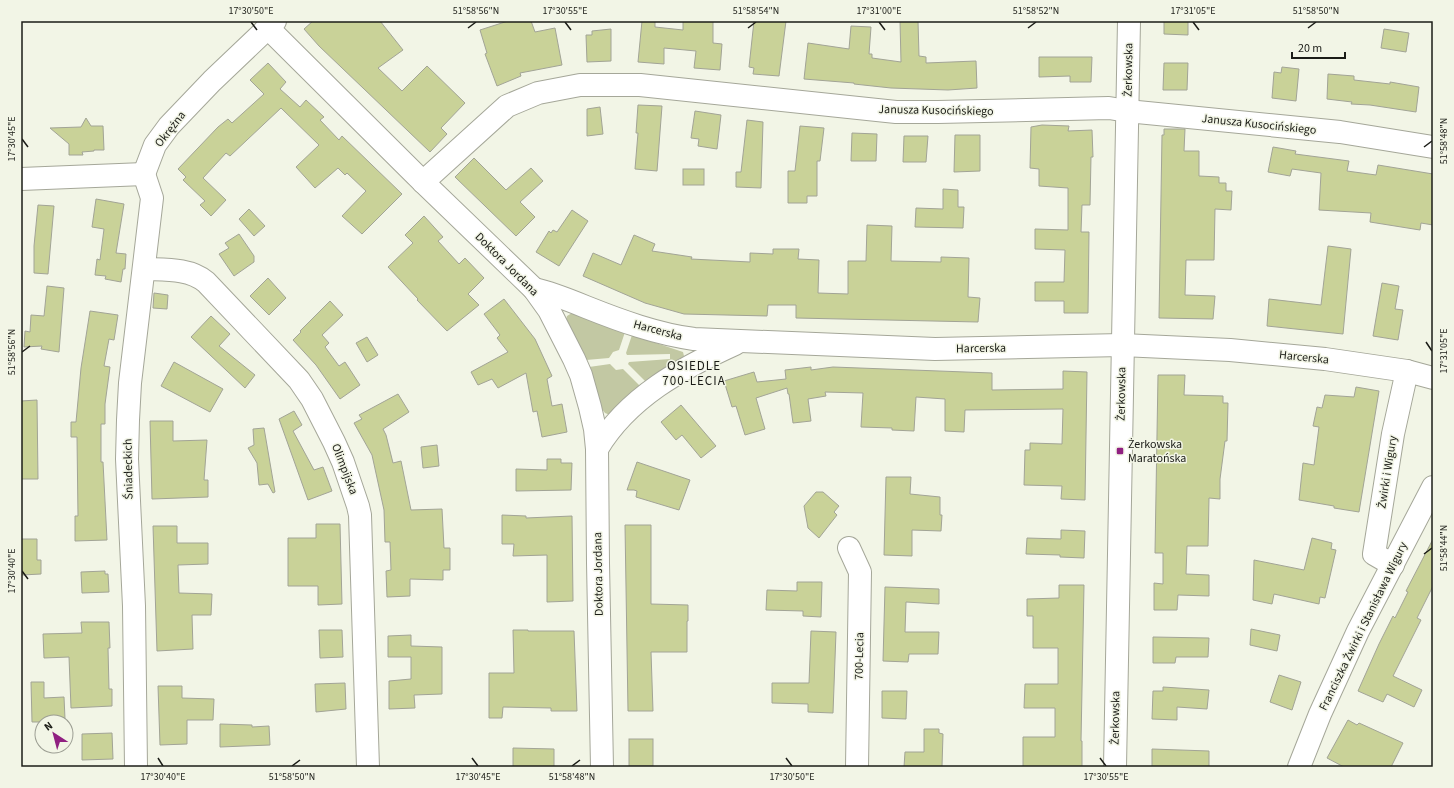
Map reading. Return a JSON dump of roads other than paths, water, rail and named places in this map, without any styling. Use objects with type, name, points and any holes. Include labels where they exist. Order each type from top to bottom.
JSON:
[{"type":"street","name":"Żerkowska","points":[[1115,767],[1129,21]]},
{"type":"street","name":"Okrężna","points":[[144,174],[155,145],[169,126],[212,81],[271,24]]},
{"type":"street","name":"Doktora Jordana","points":[[271,24],[423,182],[534,289],[549,310],[581,375],[592,414],[597,449],[602,767]]},
{"type":"street","name":"Janusza Kusocińskiego","points":[[423,182],[507,106],[538,93],[580,85],[640,85],[896,112],[1109,108],[1340,132],[1433,147]]},
{"type":"street","points":[[21,179],[144,174]]},
{"type":"street","name":"Śniadeckich","points":[[136,767],[134,606],[127,436],[130,383],[152,198],[144,174]]},
{"type":"street","name":"Olimpijska","points":[[144,269],[183,272],[200,278],[206,282],[299,380],[312,400],[334,442],[345,468],[360,515],[368,767]]},
{"type":"street","name":"Harcerska","points":[[534,289],[552,293],[632,324],[674,336],[694,339],[935,349],[1122,345],[1230,350],[1325,359],[1407,371],[1433,378]]},
{"type":"street","points":[[597,449],[606,434],[621,418],[637,402],[657,386],[679,371],[739,342]]},
{"type":"street","name":"Żwirki i Wigury","points":[[1393,565],[1374,554],[1393,434],[1407,371]]},
{"type":"street","name":"Franciszka Żwirki i Stanisława Wigury","points":[[1299,767],[1320,714],[1358,631],[1433,487]]},
{"type":"street","name":"700-Lecia","points":[[849,548],[860,572],[857,767]]},
{"type":"place","name":"Żerkowska Maratońska","points":[[1120,451]]},
{"type":"district","name":"OSIEDLE 700-LECIA","points":[[694,372]]}]
